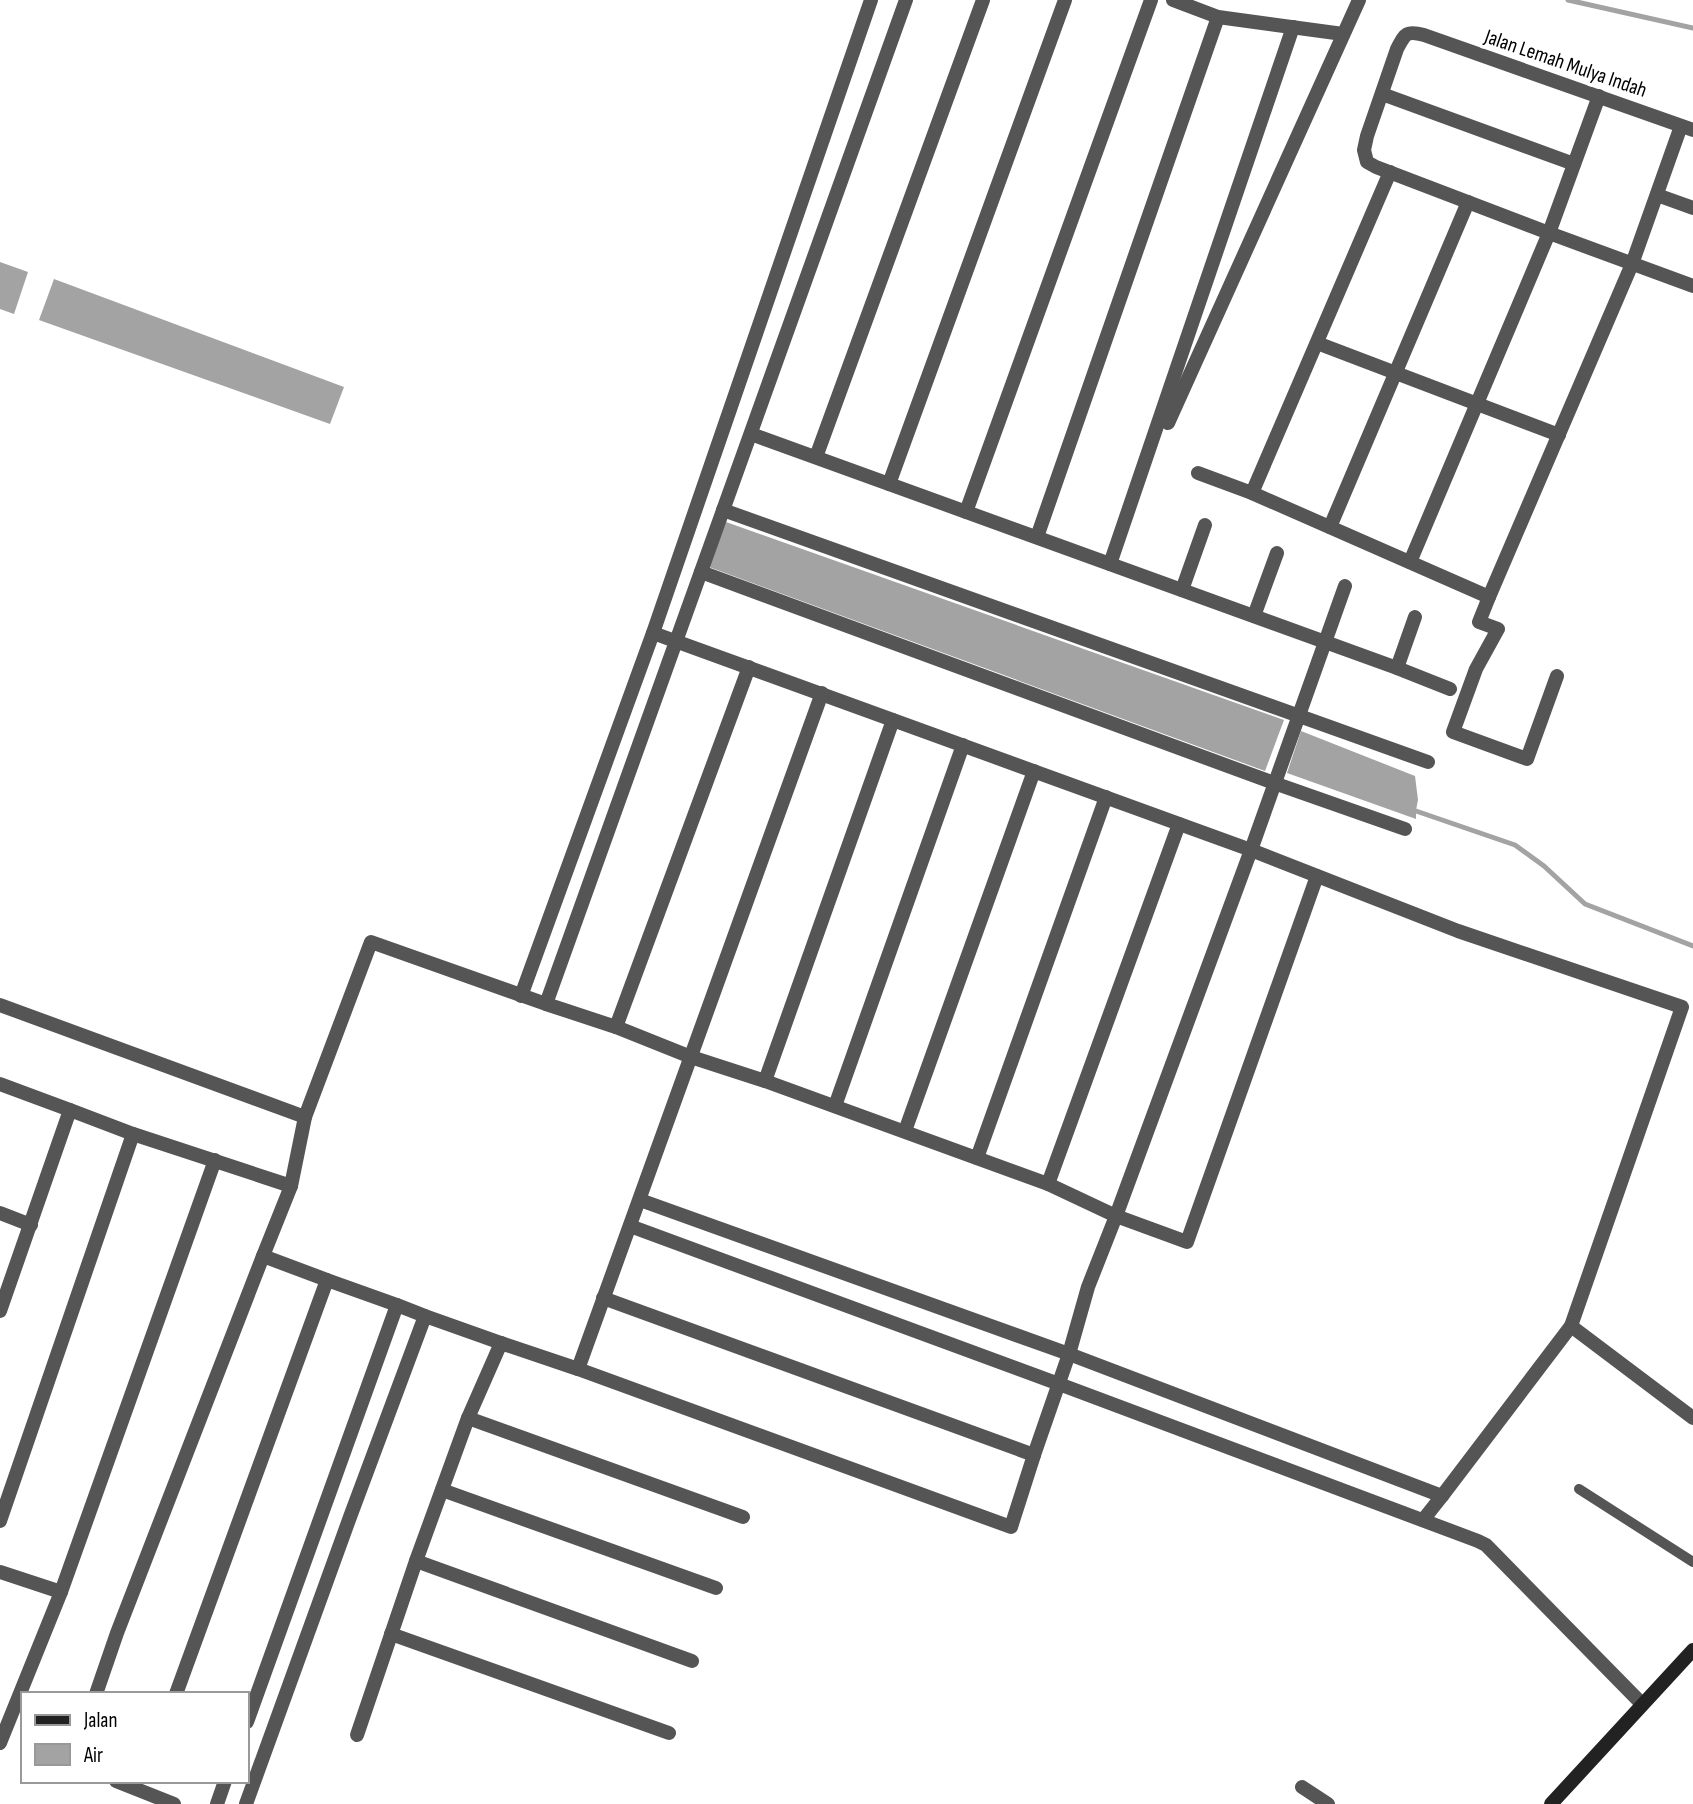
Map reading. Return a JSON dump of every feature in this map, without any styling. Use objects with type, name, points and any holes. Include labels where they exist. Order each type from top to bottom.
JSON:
[{"type":"street","points":[[521,996],[653,633],[872,0]]},
{"type":"street","points":[[546,1004],[906,0]]},
{"type":"street","points":[[817,457],[983,0]]},
{"type":"street","points":[[889,484],[1065,0]]},
{"type":"street","points":[[967,512],[1151,0]]},
{"type":"street","points":[[1173,0],[1218,17],[1343,34]]},
{"type":"street","points":[[1133,499],[1359,0]]},
{"type":"street","points":[[1037,537],[1218,17]]},
{"type":"street","points":[[1110,564],[1293,27]]},
{"type":"street","name":"Jalan Lemah Mulya Indah","points":[[1382,94],[1396,49],[1407,33],[1414,32],[1687,128]]},
{"type":"street","points":[[1574,164],[1382,94],[1364,150],[1367,162],[1390,172],[1693,286]]},
{"type":"street","points":[[1410,562],[1549,233],[1599,96]]},
{"type":"street","points":[[1557,676],[1527,759],[1453,732],[1476,670],[1497,629],[1479,622],[1687,128]]},
{"type":"street","points":[[1252,494],[1390,172]]},
{"type":"street","points":[[1657,195],[1693,208]]},
{"type":"street","points":[[1330,527],[1468,202]]},
{"type":"street","points":[[1317,342],[1559,435]]},
{"type":"street","points":[[751,434],[1450,689]]},
{"type":"street","points":[[1198,473],[1489,597]]},
{"type":"street","points":[[723,510],[1428,762]]},
{"type":"street","points":[[1182,590],[1205,525]]},
{"type":"street","points":[[1254,616],[1276,553]]},
{"type":"street","points":[[701,572],[1405,829]]},
{"type":"street","points":[[263,1256],[1011,1527],[1069,1354],[1088,1287],[1251,850],[1345,586]]},
{"type":"street","points":[[1397,668],[1415,617]]},
{"type":"street","points":[[653,633],[1251,850],[1458,931],[1682,1007],[1571,1326],[1423,1520]]},
{"type":"street","points":[[616,1027],[749,667]]},
{"type":"street","points":[[578,1369],[822,693]]},
{"type":"street","points":[[765,1081],[893,720]]},
{"type":"street","points":[[835,1106],[963,745]]},
{"type":"street","points":[[905,1131],[1034,771]]},
{"type":"street","points":[[977,1158],[1106,797]]},
{"type":"street","points":[[1048,1184],[1179,824]]},
{"type":"street","points":[[97,1692],[117,1633],[291,1186],[304,1117],[371,942],[905,1131],[1048,1184],[1116,1216],[1187,1242],[1317,876]]},
{"type":"street","points":[[0,1005],[304,1117]]},
{"type":"street","points":[[1,1086],[133,1135],[291,1186]]},
{"type":"street","points":[[1,1304],[70,1110]]},
{"type":"street","points":[[0,1521],[133,1135]]},
{"type":"street","points":[[0,1743],[61,1592],[215,1160]]},
{"type":"street","points":[[640,1200],[1069,1354],[1441,1496]]},
{"type":"street","points":[[0,1213],[31,1225]]},
{"type":"street","points":[[630,1226],[1467,1536],[1486,1545],[1642,1704]]},
{"type":"street","points":[[177,1692],[327,1280]]},
{"type":"street","points":[[603,1298],[1034,1455]]},
{"type":"street","points":[[248,1718],[397,1305]]},
{"type":"street","points":[[246,1804],[425,1316]]},
{"type":"street","points":[[1571,1326],[1693,1418]]},
{"type":"street","points":[[357,1735],[468,1418],[502,1343]]},
{"type":"street","points":[[468,1418],[743,1517]]},
{"type":"street","points":[[442,1490],[716,1588]]},
{"type":"street","points":[[416,1561],[692,1661]]},
{"type":"street","points":[[0,1572],[61,1592]]},
{"type":"street","points":[[391,1634],[669,1733]]},
{"type":"street","points":[[1551,1804],[1693,1650]]},
{"type":"street","points":[[217,1804],[224,1783]]},
{"type":"street","points":[[143,1786],[174,1804]]},
{"type":"street","points":[[1302,1787],[1328,1804]]},
{"type":"lane","points":[[1579,1489],[1693,1562]]},
{"type":"water","points":[[0,262],[28,272],[14,314],[0,309]]},
{"type":"water","points":[[54,279],[344,387],[330,424],[39,320]]},
{"type":"water","points":[[726,522],[1284,720],[1265,771],[709,567]]},
{"type":"water","points":[[1301,731],[1415,776],[1418,800],[1416,819],[1287,773]]},
{"type":"waterway","points":[[1568,0],[1693,28]]},
{"type":"waterway","points":[[1416,811],[1515,845],[1544,866],[1585,904],[1693,946]]}]
